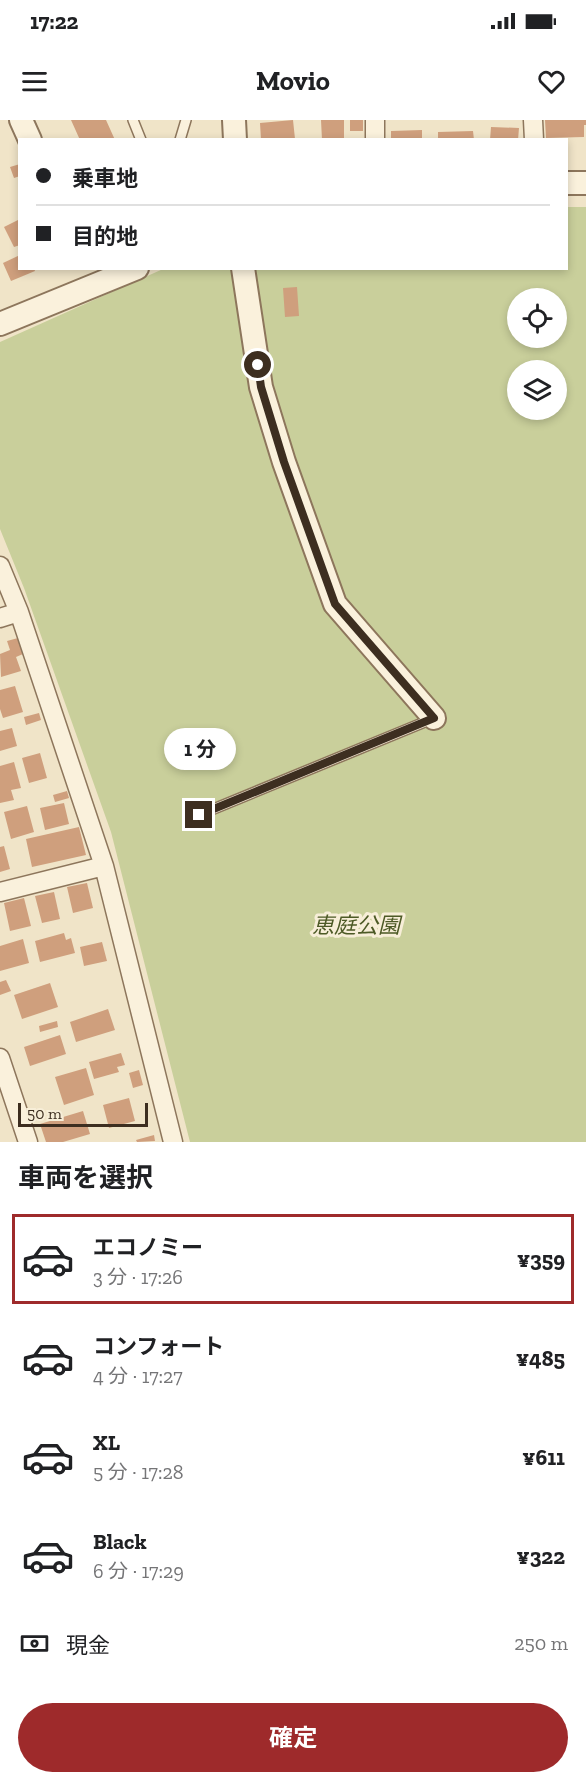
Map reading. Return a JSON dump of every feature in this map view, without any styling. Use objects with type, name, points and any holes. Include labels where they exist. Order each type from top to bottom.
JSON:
[{"type":"street","points":[[21,120],[29,138]]},
{"type":"street","points":[[234,120],[235,138]]},
{"type":"street","points":[[375,120],[375,138]]},
{"type":"street","points":[[533,120],[534,138]]},
{"type":"street","points":[[568,183],[586,183]]},
{"type":"street","points":[[0,324],[91,277],[127,270]]},
{"type":"street","points":[[243,270],[261,387],[284,462],[335,604],[434,718]]},
{"type":"street","points":[[0,566],[19,612],[104,866],[173,1142]]},
{"type":"street","points":[[0,618],[19,612]]},
{"type":"street","points":[[0,891],[104,866]]},
{"type":"street","points":[[0,1058],[28,1142]]},
{"type":"lane","points":[[133,120],[140,138]]},
{"type":"lane","points":[[181,138],[186,120]]},
{"type":"lane","points":[[199,815],[434,718]]},
{"type":"green space","name":"恵庭公園","points":[[568,207],[586,207],[586,1142],[190,1142],[111,832],[24,588],[0,529],[0,342],[161,270],[568,270]]},
{"type":"building","points":[[71,120],[106,120],[114,138],[79,138]]},
{"type":"building","points":[[293,120],[295,138],[261,138],[260,123]]},
{"type":"building","points":[[321,120],[344,120],[344,138],[322,138]]},
{"type":"building","points":[[350,120],[363,120],[363,131],[350,131]]},
{"type":"building","points":[[545,120],[586,120],[584,137],[546,138]]},
{"type":"building","points":[[491,127],[519,128],[518,138],[490,138]]},
{"type":"building","points":[[422,130],[422,138],[391,138],[391,131]]},
{"type":"building","points":[[473,131],[474,138],[438,138],[438,132]]},
{"type":"building","points":[[18,165],[18,177],[14,178],[10,167]]},
{"type":"building","points":[[18,220],[18,246],[14,247],[4,227]]},
{"type":"building","points":[[18,256],[18,270],[35,271],[11,281],[3,263]]},
{"type":"building","points":[[297,287],[299,316],[285,317],[283,288]]},
{"type":"building","points":[[18,638],[23,654],[16,657],[21,671],[1,677],[0,654],[10,650],[7,641]]},
{"type":"building","points":[[15,686],[23,712],[3,718],[0,709],[0,690]]},
{"type":"building","points":[[39,713],[41,720],[26,725],[24,717]]},
{"type":"building","points":[[12,728],[17,746],[0,751],[0,731]]},
{"type":"building","points":[[40,753],[47,778],[29,783],[22,758]]},
{"type":"building","points":[[14,762],[21,788],[11,790],[14,800],[0,803],[0,766]]},
{"type":"building","points":[[67,791],[69,798],[55,802],[53,795]]},
{"type":"building","points":[[64,803],[69,824],[45,830],[40,808]]},
{"type":"building","points":[[27,806],[34,832],[11,839],[4,812]]},
{"type":"building","points":[[79,827],[86,855],[32,867],[26,839]]},
{"type":"building","points":[[4,846],[10,869],[0,872],[0,847]]},
{"type":"building","points":[[87,883],[93,908],[73,913],[67,887]]},
{"type":"building","points":[[54,892],[60,919],[42,923],[35,896]]},
{"type":"building","points":[[24,898],[31,926],[10,931],[4,903]]},
{"type":"building","points":[[64,933],[66,940],[71,938],[75,953],[40,962],[35,941]]},
{"type":"building","points":[[23,939],[29,963],[0,971],[0,946]]},
{"type":"building","points":[[102,942],[107,961],[84,966],[80,947]]},
{"type":"building","points":[[6,980],[11,991],[0,995],[0,982]]},
{"type":"building","points":[[50,983],[58,1007],[22,1019],[14,995]]},
{"type":"building","points":[[108,1009],[115,1030],[76,1042],[70,1022]]},
{"type":"building","points":[[57,1021],[58,1027],[40,1032],[39,1026]]},
{"type":"building","points":[[60,1035],[66,1054],[30,1066],[24,1047]]},
{"type":"building","points":[[121,1053],[125,1065],[117,1067],[119,1072],[94,1079],[89,1062]]},
{"type":"building","points":[[86,1068],[94,1095],[64,1105],[55,1077]]},
{"type":"building","points":[[139,1070],[143,1085],[133,1088],[129,1073]]},
{"type":"building","points":[[129,1098],[135,1121],[109,1128],[103,1105]]},
{"type":"building","points":[[83,1111],[90,1134],[63,1142],[46,1142],[40,1124]]},
{"type":"building","points":[[154,1135],[155,1141],[137,1142],[136,1140]]},
{"type":"route","points":[[199,815],[434,718],[335,604],[284,462],[261,387],[258,365]]}]
